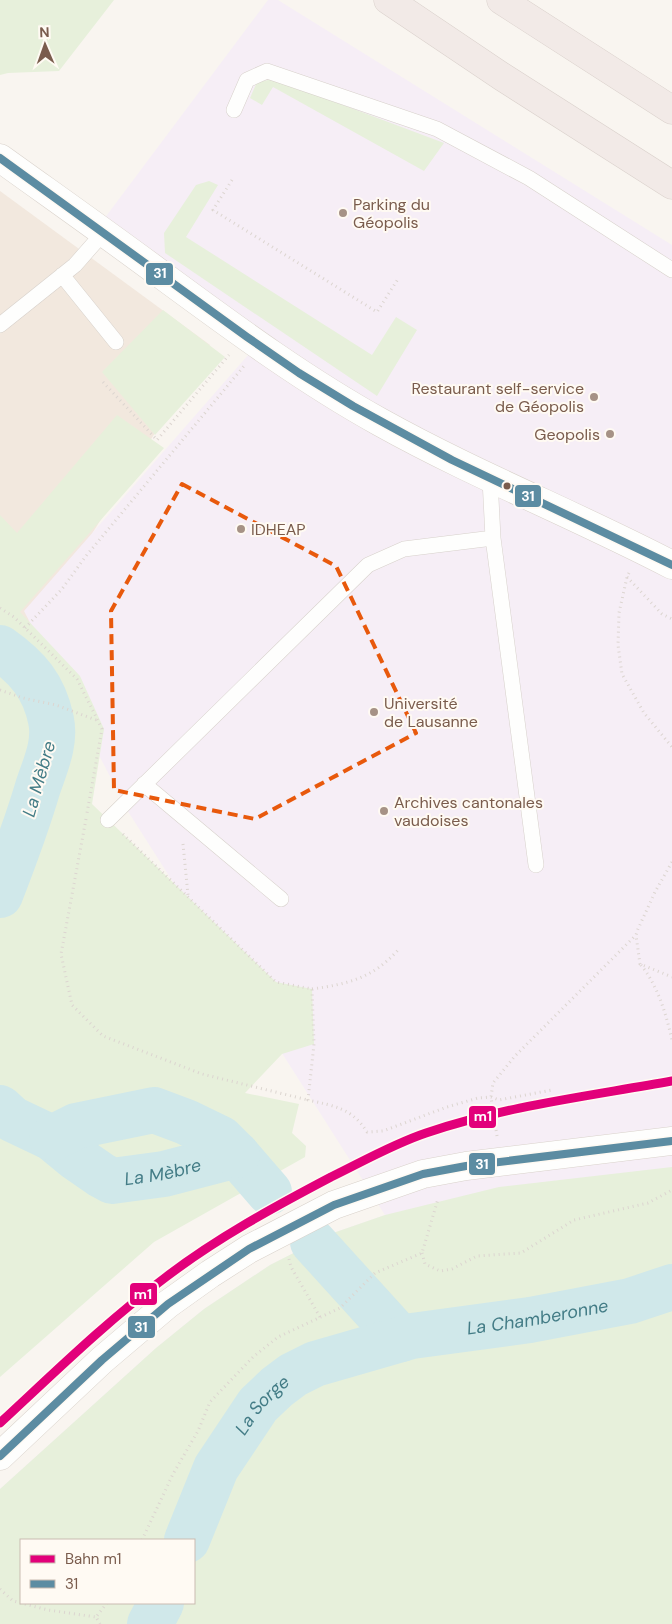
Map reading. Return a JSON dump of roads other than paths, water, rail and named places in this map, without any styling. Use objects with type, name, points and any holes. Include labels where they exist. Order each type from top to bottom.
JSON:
[{"type":"highway","points":[[388,0],[672,185]]},
{"type":"highway","points":[[501,0],[672,110]]},
{"type":"street","points":[[0,158],[251,340],[380,422],[490,479],[672,565]]},
{"type":"street","points":[[0,1456],[102,1360],[168,1304],[210,1274],[249,1250],[334,1205],[423,1174],[466,1166],[672,1141]]},
{"type":"lane","points":[[234,110],[247,80],[267,71],[437,129],[529,178],[672,270]]},
{"type":"lane","points":[[0,325],[75,265],[104,232]]},
{"type":"lane","points":[[62,275],[116,342]]},
{"type":"lane","points":[[490,479],[493,538],[536,865]]},
{"type":"lane","points":[[108,820],[368,565],[404,549],[493,538]]},
{"type":"lane","points":[[144,784],[281,899]]},
{"type":"waterway","name":"La Mèbre","points":[[0,648],[18,662],[39,687],[48,708],[52,729],[47,763],[0,895]]},
{"type":"waterway","name":"La Mèbre","points":[[0,1108],[12,1119],[52,1138],[75,1157],[112,1181],[164,1174],[237,1155],[269,1192]]},
{"type":"waterway","points":[[52,1138],[76,1126],[154,1110],[186,1122],[221,1139],[237,1155]]},
{"type":"waterway","name":"La Mèbre","points":[[313,1242],[401,1339]]},
{"type":"waterway","name":"La Sorge","points":[[187,1539],[216,1468],[258,1405],[293,1375],[315,1364],[412,1336],[530,1320],[630,1301],[672,1287]]},
{"type":"waterway","name":"La Sorge","points":[[150,1624],[160,1604]]},
{"type":"rail line","name":"m1","points":[[0,1423],[102,1329],[166,1277],[226,1236],[331,1177],[402,1142],[456,1124],[548,1102],[672,1081]]},
{"type":"place","name":"Parking du Géopolis","points":[[343,213]]},
{"type":"place","name":"Restaurant self-service de Géopolis","points":[[594,397]]},
{"type":"place","name":"Geopolis","points":[[610,434]]},
{"type":"place","name":"IDHEAP","points":[[241,529]]},
{"type":"place","name":"Université de Lausanne","points":[[374,712]]},
{"type":"place","name":"Archives cantonales vaudoises","points":[[384,811]]},
{"type":"water label","name":"La Chamberonne","points":[[537,1317]]}]
